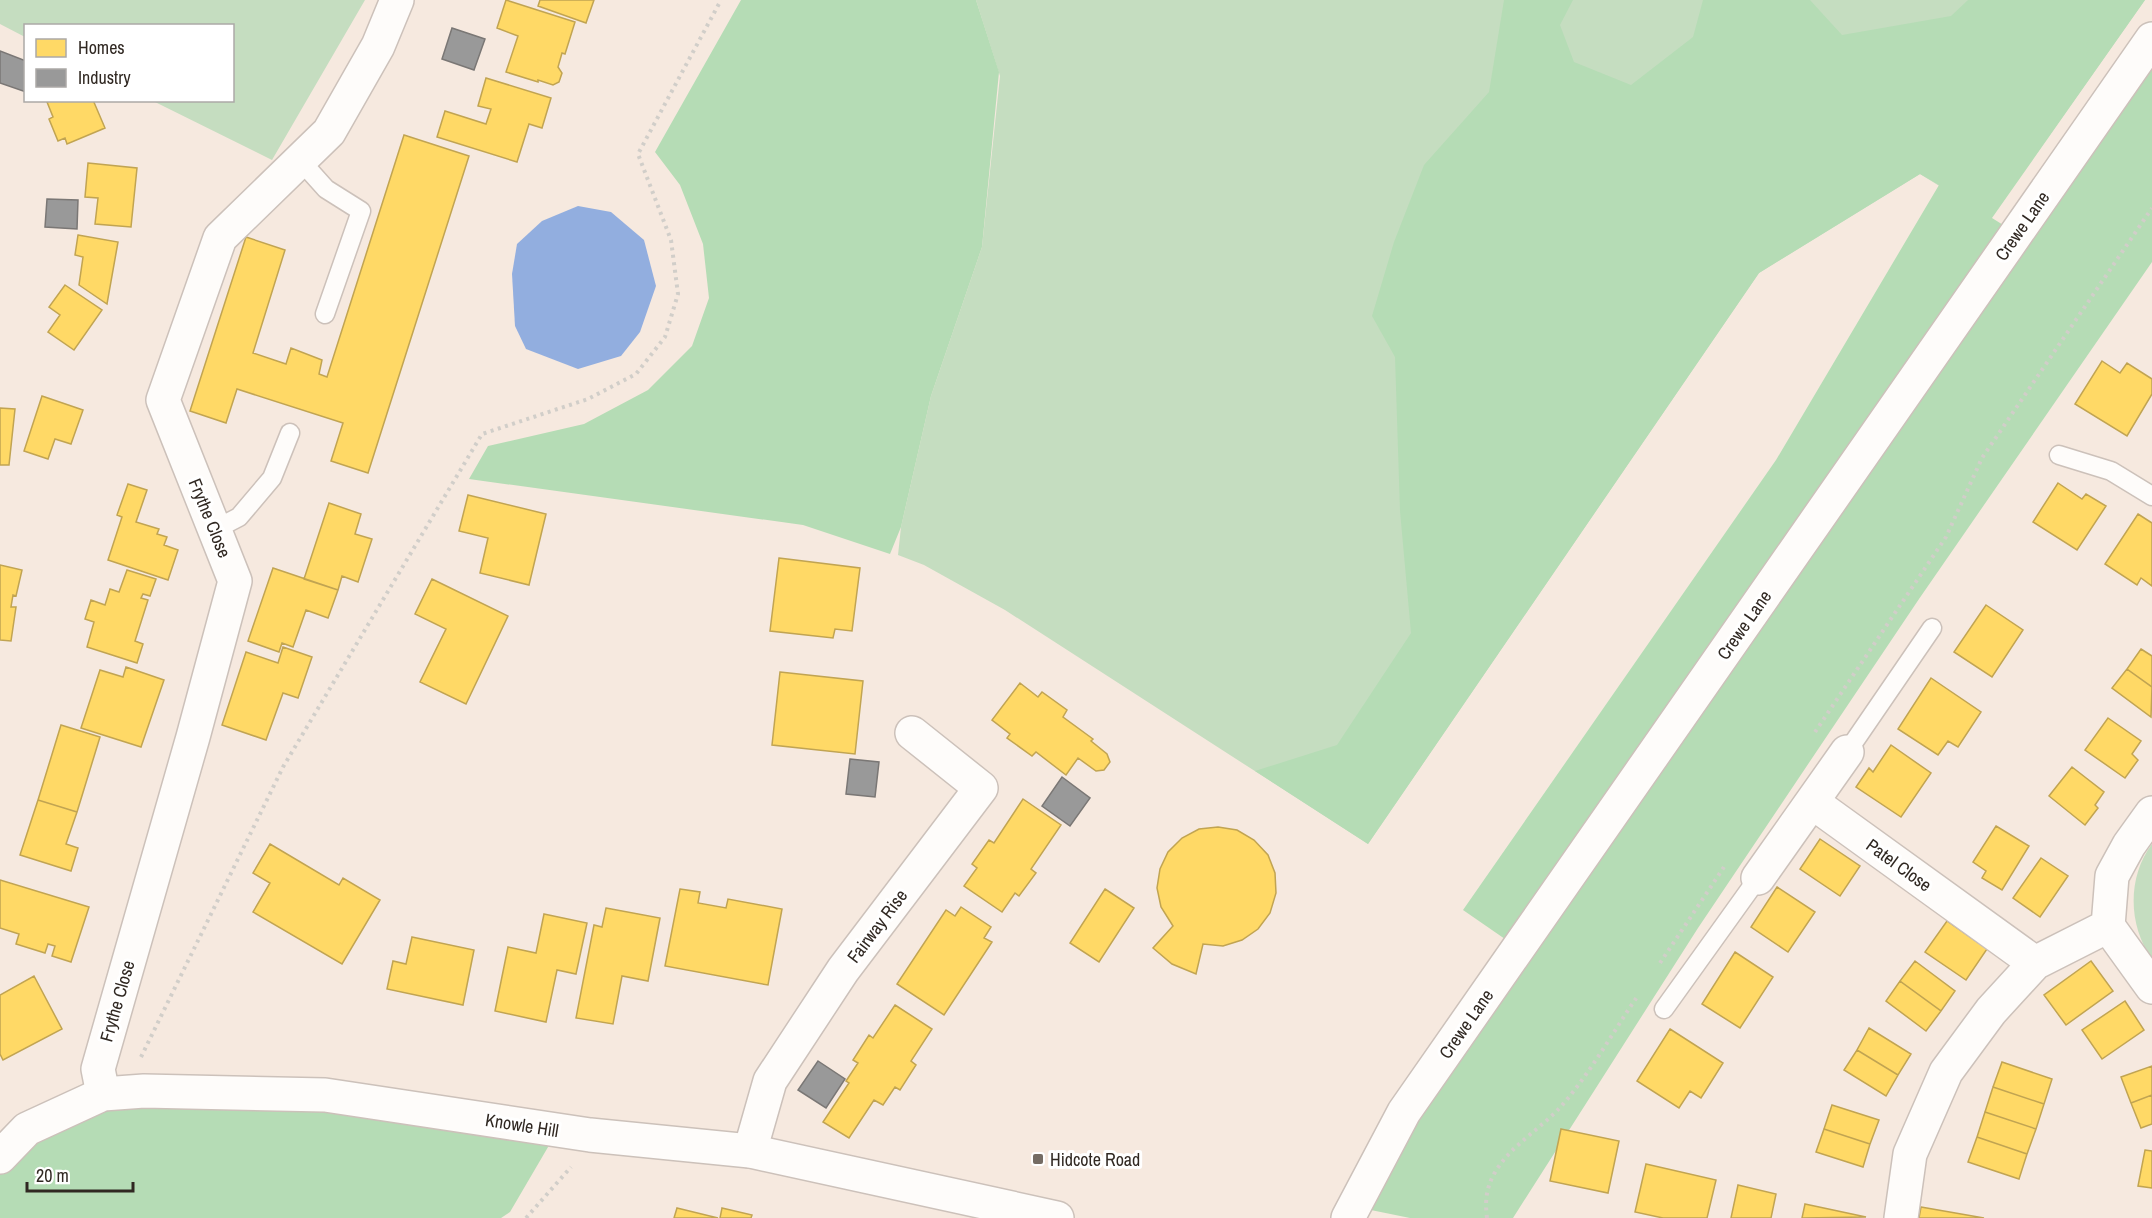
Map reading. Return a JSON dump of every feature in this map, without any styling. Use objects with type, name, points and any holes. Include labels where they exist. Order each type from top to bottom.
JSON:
[{"type":"street","name":"Frythe Close","points":[[113,1093],[98,1069],[235,581],[162,400],[220,238],[328,132],[378,46],[397,0]]},
{"type":"street","name":"Crewe Lane","points":[[1347,1218],[1411,1103],[2152,39]]},
{"type":"street","name":"Fairway Rise","points":[[750,1151],[770,1081],[843,970],[981,788],[912,733]]},
{"type":"street","points":[[1758,878],[1847,752]]},
{"type":"street","name":"Patel Close","points":[[1812,802],[2035,963]]},
{"type":"street","points":[[2152,813],[2129,844],[2112,876],[2108,926],[2152,987]]},
{"type":"street","points":[[1901,1218],[1910,1155],[1946,1072],[1991,1011],[2035,963],[2108,926]]},
{"type":"street","name":"Knowle Hill","points":[[0,1157],[27,1129],[113,1093],[144,1091],[326,1095],[590,1135],[750,1151],[1057,1218]]},
{"type":"lane","points":[[300,159],[326,189],[362,211],[325,314]]},
{"type":"lane","points":[[214,530],[240,517],[272,478],[290,433]]},
{"type":"lane","points":[[2059,455],[2111,471],[2152,496]]},
{"type":"lane","points":[[1847,752],[1932,628]]},
{"type":"lane","points":[[1664,1009],[1758,878]]},
{"type":"path","points":[[113,1093],[283,767],[482,434],[588,399],[636,374],[665,337],[678,294],[671,240],[638,154],[721,0]]},
{"type":"path","points":[[1809,741],[1946,537],[1982,458],[2152,208]]},
{"type":"path","points":[[1653,973],[1725,867]]},
{"type":"path","points":[[1487,1218],[1486,1191],[1495,1172],[1515,1147],[1550,1118],[1565,1102],[1590,1070],[1641,992]]},
{"type":"path","points":[[526,1218],[578,1158],[590,1135]]},
{"type":"green space","points":[[0,0],[365,0],[272,160],[155,102],[234,102],[234,24],[24,24],[24,36],[0,24]]},
{"type":"green space","points":[[741,0],[976,0],[999,72],[982,247],[931,396],[901,527],[890,554],[803,525],[469,479],[488,446],[584,424],[648,390],[692,346],[709,298],[703,244],[680,185],[655,152]]},
{"type":"green space","points":[[976,0],[2145,0],[1991,218],[1920,174],[1759,273],[1368,844],[1005,610],[924,565],[898,555],[901,527],[931,396],[982,247],[1000,76]]},
{"type":"green space","points":[[1504,0],[1573,0],[1560,25],[1574,62],[1631,85],[1693,37],[1703,0],[1810,0],[1842,35],[1951,16],[1968,0],[2145,0],[1992,218],[2016,233],[2152,39],[2152,262],[1919,599],[1698,928],[1513,1218],[1410,1218],[1361,1208],[1518,948],[1463,910],[1776,460],[1939,185],[1920,174],[1759,273],[1368,844],[1255,771],[1337,745],[1411,633],[1400,511],[1395,357],[1372,316],[1394,242],[1424,165],[1489,92]]},
{"type":"green space","points":[[2152,844],[2152,959],[2138,932],[2134,902],[2138,871]]},
{"type":"green space","points":[[123,1093],[558,1130],[510,1212],[501,1218],[0,1218],[0,1157]]},
{"type":"water","points":[[578,206],[611,212],[644,240],[656,286],[640,332],[621,356],[578,369],[526,349],[515,326],[512,274],[517,244],[542,221]]},
{"type":"building: Homes","points":[[506,0],[575,22],[565,54],[562,53],[558,67],[562,73],[559,82],[553,85],[506,72],[518,36],[497,28]]},
{"type":"building: Homes","points":[[540,0],[594,0],[586,23],[538,6]]},
{"type":"building: Homes","points":[[486,78],[551,98],[542,128],[529,124],[517,162],[437,137],[445,111],[486,124],[491,109],[478,106]]},
{"type":"building: Homes","points":[[47,102],[94,102],[105,128],[67,144],[65,138],[58,141],[49,119],[53,117]]},
{"type":"building: Homes","points":[[404,135],[469,156],[368,473],[331,461],[343,423],[237,389],[226,423],[190,411],[246,237],[285,250],[253,353],[286,364],[291,348],[322,360],[319,374],[327,377]]},
{"type":"building: Homes","points":[[88,163],[137,168],[131,227],[95,224],[98,198],[85,197]]},
{"type":"building: Homes","points":[[78,235],[118,242],[107,304],[79,285],[83,257],[75,255]]},
{"type":"building: Homes","points":[[65,285],[102,310],[74,350],[48,332],[60,315],[49,307]]},
{"type":"building: Homes","points":[[2102,361],[2120,373],[2127,363],[2152,379],[2152,394],[2127,436],[2075,404]]},
{"type":"building: Homes","points":[[42,396],[83,410],[71,444],[55,439],[48,459],[24,451]]},
{"type":"building: Homes","points":[[0,408],[15,409],[9,465],[0,465]]},
{"type":"building: Homes","points":[[2058,483],[2082,499],[2086,494],[2106,506],[2077,550],[2033,522]]},
{"type":"building: Homes","points":[[128,484],[147,490],[136,522],[159,529],[157,534],[167,537],[164,545],[178,550],[168,580],[108,560],[122,517],[117,515]]},
{"type":"building: Homes","points":[[468,495],[546,514],[529,585],[480,573],[488,538],[459,531]]},
{"type":"building: Homes","points":[[329,503],[361,514],[355,534],[372,539],[358,582],[342,576],[338,590],[304,579]]},
{"type":"building: Homes","points":[[2138,514],[2152,523],[2152,586],[2141,578],[2137,585],[2105,564]]},
{"type":"building: Homes","points":[[779,558],[860,568],[852,631],[835,629],[833,638],[770,631]]},
{"type":"building: Homes","points":[[0,565],[22,570],[11,607],[16,607],[11,641],[0,640]]},
{"type":"building: Homes","points":[[273,568],[338,590],[328,618],[306,610],[293,647],[282,643],[279,652],[248,641]]},
{"type":"building: Homes","points":[[127,570],[156,579],[150,596],[143,594],[141,598],[148,600],[135,641],[143,644],[137,663],[87,647],[94,622],[85,619],[91,600],[105,605],[110,589],[119,592]]},
{"type":"building: Homes","points":[[432,579],[508,616],[466,704],[420,682],[446,629],[415,614]]},
{"type":"building: Homes","points":[[1986,605],[2023,630],[1992,677],[1954,652]]},
{"type":"building: Homes","points":[[283,647],[312,657],[298,698],[283,693],[266,740],[222,725],[246,652],[278,663]]},
{"type":"building: Homes","points":[[2141,649],[2152,656],[2152,687],[2127,669]]},
{"type":"building: Homes","points":[[126,667],[164,680],[141,747],[81,728],[100,670],[123,677]]},
{"type":"building: Homes","points":[[2127,669],[2152,687],[2151,717],[2112,688]]},
{"type":"building: Homes","points":[[780,672],[863,681],[855,754],[772,745]]},
{"type":"building: Homes","points":[[1931,678],[1981,712],[1958,747],[1948,741],[1938,755],[1898,729]]},
{"type":"building: Homes","points":[[1020,683],[1038,697],[1042,692],[1067,710],[1063,717],[1093,739],[1091,741],[1107,754],[1110,762],[1104,770],[1096,771],[1078,758],[1066,775],[1036,752],[1032,756],[1007,738],[1010,734],[992,720]]},
{"type":"building: Homes","points":[[2108,718],[2141,741],[2132,754],[2138,760],[2125,778],[2085,750]]},
{"type":"building: Homes","points":[[61,725],[100,737],[77,812],[38,800]]},
{"type":"building: Homes","points":[[1891,745],[1931,773],[1901,817],[1856,787],[1869,768],[1873,772]]},
{"type":"building: Homes","points":[[2072,767],[2104,792],[2095,805],[2098,808],[2085,825],[2049,796]]},
{"type":"building: Homes","points":[[1023,799],[1061,825],[1031,869],[1036,873],[1019,896],[1015,893],[1002,912],[964,886],[977,868],[972,864],[989,840],[994,843]]},
{"type":"building: Homes","points":[[38,800],[77,812],[66,844],[78,848],[71,871],[20,855]]},
{"type":"building: Homes","points":[[1996,826],[2029,846],[2002,890],[1982,878],[1986,871],[1973,862]]},
{"type":"building: Homes","points":[[1218,827],[1237,830],[1254,840],[1268,855],[1275,873],[1276,893],[1270,913],[1258,929],[1242,940],[1223,946],[1203,944],[1196,974],[1172,964],[1153,948],[1173,926],[1161,907],[1157,888],[1160,869],[1168,852],[1182,838],[1199,829]]},
{"type":"building: Homes","points":[[1820,839],[1860,866],[1840,896],[1800,869]]},
{"type":"building: Homes","points":[[270,844],[339,885],[343,878],[380,900],[342,964],[253,912],[270,883],[253,873]]},
{"type":"building: Homes","points":[[2041,858],[2068,876],[2040,917],[2013,898]]},
{"type":"building: Homes","points":[[0,880],[89,907],[71,962],[52,956],[55,946],[48,944],[45,953],[16,944],[19,934],[0,928]]},
{"type":"building: Homes","points":[[1777,887],[1815,912],[1788,952],[1751,927]]},
{"type":"building: Homes","points":[[680,889],[700,892],[698,903],[726,908],[728,899],[782,909],[768,985],[665,966]]},
{"type":"building: Homes","points":[[1105,889],[1134,908],[1099,962],[1070,943]]},
{"type":"building: Homes","points":[[961,907],[991,927],[984,938],[992,942],[944,1015],[897,984],[946,910],[955,916]]},
{"type":"building: Homes","points":[[606,908],[660,918],[648,981],[622,976],[613,1024],[576,1018],[594,925],[602,927]]},
{"type":"building: Homes","points":[[544,914],[587,923],[576,974],[557,970],[546,1022],[495,1011],[508,947],[536,953]]},
{"type":"building: Homes","points":[[1947,921],[1987,949],[1966,980],[1925,952]]},
{"type":"building: Homes","points":[[412,937],[474,950],[463,1005],[387,989],[393,961],[406,964]]},
{"type":"building: Homes","points":[[1735,952],[1773,977],[1740,1028],[1702,1004]]},
{"type":"building: Homes","points":[[1915,961],[1955,991],[1941,1011],[1900,981]]},
{"type":"building: Homes","points":[[2091,961],[2113,991],[2066,1025],[2044,995]]},
{"type":"building: Homes","points":[[34,976],[62,1029],[3,1060],[0,1054],[0,995]]},
{"type":"building: Homes","points":[[1900,981],[1941,1011],[1926,1031],[1886,1001]]},
{"type":"building: Homes","points":[[2125,1001],[2144,1030],[2102,1059],[2082,1030]]},
{"type":"building: Homes","points":[[895,1005],[932,1029],[911,1061],[916,1065],[900,1090],[895,1087],[883,1105],[874,1100],[849,1138],[823,1122],[849,1083],[846,1081],[858,1063],[853,1060],[869,1035],[873,1038]]},
{"type":"building: Homes","points":[[1869,1028],[1911,1054],[1898,1075],[1857,1050]]},
{"type":"building: Homes","points":[[1670,1029],[1723,1063],[1701,1098],[1690,1091],[1679,1108],[1637,1081]]},
{"type":"building: Homes","points":[[1857,1050],[1898,1075],[1886,1096],[1844,1070]]},
{"type":"building: Homes","points":[[2002,1062],[2052,1079],[2044,1104],[1993,1087]]},
{"type":"building: Homes","points":[[2152,1066],[2152,1095],[2131,1103],[2121,1077]]},
{"type":"building: Homes","points":[[1993,1087],[2044,1104],[2036,1129],[1985,1112]]},
{"type":"building: Homes","points":[[2152,1095],[2152,1124],[2141,1128],[2131,1103]]},
{"type":"building: Homes","points":[[1832,1105],[1879,1120],[1870,1144],[1824,1129]]},
{"type":"building: Homes","points":[[1985,1112],[2036,1129],[2027,1154],[1977,1137]]},
{"type":"building: Homes","points":[[1561,1129],[1619,1141],[1608,1193],[1550,1181]]},
{"type":"building: Homes","points":[[1824,1129],[1870,1144],[1863,1167],[1816,1152]]},
{"type":"building: Homes","points":[[1977,1137],[2027,1154],[2019,1179],[1968,1162]]},
{"type":"building: Homes","points":[[2145,1150],[2152,1151],[2152,1188],[2138,1186]]},
{"type":"building: Homes","points":[[1646,1164],[1716,1180],[1707,1218],[1663,1218],[1635,1212]]},
{"type":"building: Homes","points":[[1738,1185],[1776,1194],[1771,1218],[1731,1218]]},
{"type":"building: Homes","points":[[1805,1204],[1866,1217],[1802,1218]]},
{"type":"building: Homes","points":[[1921,1207],[1984,1218],[1919,1218]]},
{"type":"building: Homes","points":[[677,1208],[718,1218],[674,1218]]},
{"type":"building: Homes","points":[[722,1208],[752,1215],[751,1218],[720,1218]]},
{"type":"building: Industry","points":[[452,28],[485,39],[474,70],[442,59]]},
{"type":"building: Industry","points":[[0,51],[24,60],[24,91],[0,83]]},
{"type":"building: Industry","points":[[47,199],[78,200],[77,229],[45,227]]},
{"type":"building: Industry","points":[[850,759],[879,762],[875,797],[846,794]]},
{"type":"building: Industry","points":[[1062,777],[1090,798],[1070,826],[1042,806]]},
{"type":"building: Industry","points":[[818,1061],[845,1079],[826,1108],[798,1090]]},
{"type":"place","name":"Hidcote Road","points":[[1038,1159]]}]
